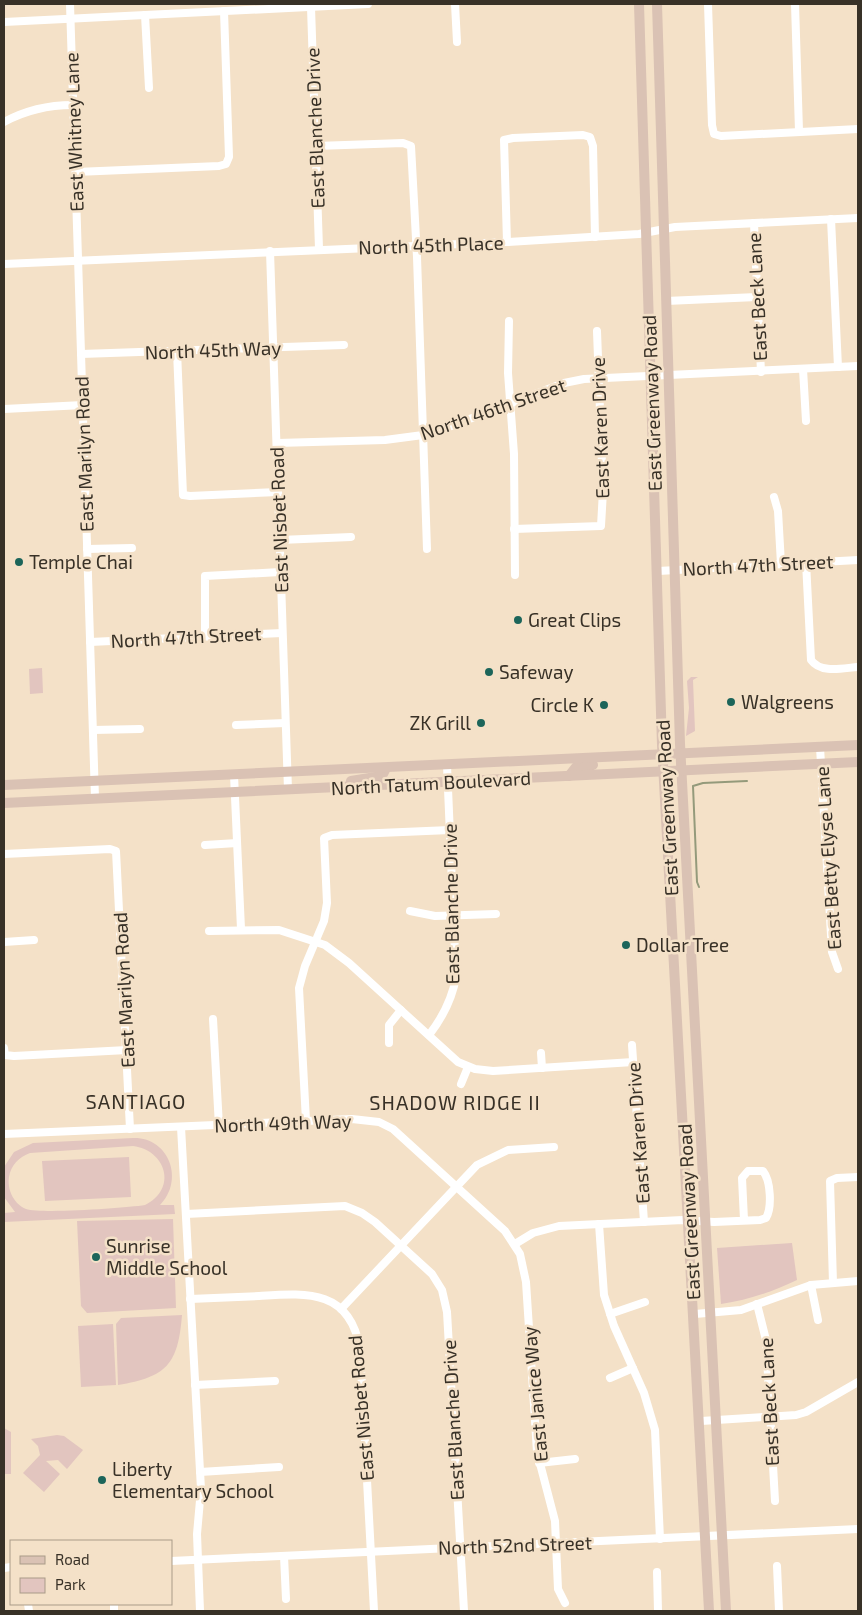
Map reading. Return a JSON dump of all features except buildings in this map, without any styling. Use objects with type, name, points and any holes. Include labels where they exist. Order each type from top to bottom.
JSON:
[{"type":"main road","name":"East Greenway Road","points":[[639,4],[663,755],[690,1220],[709,1611]]},
{"type":"main road","name":"East Greenway Road","points":[[657,4],[680,754],[724,1536],[726,1611]]},
{"type":"main road","points":[[659,629],[676,628]]},
{"type":"main road","name":"North Tatum Boulevard","points":[[4,785],[858,745]]},
{"type":"main road","points":[[448,782],[463,776],[520,772],[528,768],[532,761],[538,771],[569,776],[576,767],[608,764],[632,756]]},
{"type":"main road","name":"North Tatum Boulevard","points":[[4,803],[858,762]]},
{"type":"main road","points":[[333,788],[348,782],[382,776],[386,768]]},
{"type":"street","name":"East Whitney Lane","points":[[70,4],[78,260]]},
{"type":"street","points":[[4,22],[224,11],[263,6],[311,7],[368,4]]},
{"type":"street","points":[[455,4],[457,42]]},
{"type":"street","points":[[708,4],[712,125],[714,134],[721,136],[858,129]]},
{"type":"street","points":[[794,4],[799,131]]},
{"type":"street","name":"East Blanche Drive","points":[[311,7],[319,249]]},
{"type":"street","points":[[76,172],[226,164],[229,157],[224,11]]},
{"type":"street","points":[[145,15],[149,88]]},
{"type":"street","points":[[4,122],[24,112],[45,106],[73,105]]},
{"type":"street","points":[[507,242],[504,140],[513,138],[590,136],[593,146],[596,237]]},
{"type":"street","points":[[316,146],[404,143],[411,146],[417,246],[427,549]]},
{"type":"street","name":"North 45th Place","points":[[4,264],[507,242],[596,237],[664,229],[858,218]]},
{"type":"street","points":[[831,220],[838,367]]},
{"type":"street","name":"East Beck Lane","points":[[754,223],[761,372]]},
{"type":"street","name":"East Nisbet Road","points":[[270,251],[288,790]]},
{"type":"street","name":"East Marilyn Road","points":[[78,260],[95,798]]},
{"type":"street","points":[[666,301],[757,297]]},
{"type":"street","points":[[509,321],[508,373],[514,454],[516,575]]},
{"type":"street","name":"East Karen Drive","points":[[514,529],[601,526],[603,491],[597,331]]},
{"type":"street","name":"North 45th Way","points":[[81,354],[344,345]]},
{"type":"street","points":[[177,351],[183,495],[278,492]]},
{"type":"street","name":"North 46th Street","points":[[277,443],[384,440],[423,435],[564,383],[598,378],[668,377],[858,366]]},
{"type":"street","points":[[803,369],[806,421]]},
{"type":"street","points":[[4,408],[83,405]]},
{"type":"street","points":[[774,497],[778,511],[781,564]]},
{"type":"street","points":[[280,540],[351,537]]},
{"type":"street","points":[[87,549],[132,548]]},
{"type":"street","name":"North 47th Street","points":[[658,571],[858,560]]},
{"type":"street","points":[[806,562],[811,660],[815,666],[822,669],[858,668]]},
{"type":"street","points":[[205,636],[205,576],[280,572]]},
{"type":"street","name":"North 47th Street","points":[[90,642],[282,633]]},
{"type":"street","points":[[236,725],[285,723]]},
{"type":"street","points":[[93,730],[140,728]]},
{"type":"street","name":"East Betty Elyse Lane","points":[[820,747],[832,952],[838,969]]},
{"type":"street","name":"East Blanche Drive","points":[[429,1035],[444,1015],[454,988],[456,962],[447,765]]},
{"type":"street","points":[[234,775],[241,929]]},
{"type":"street","points":[[306,1121],[298,988],[324,921],[327,903],[324,838],[332,835],[450,830]]},
{"type":"street","points":[[205,845],[237,843]]},
{"type":"street","name":"East Marilyn Road","points":[[4,854],[110,849],[116,851],[130,1129]]},
{"type":"street","points":[[410,911],[420,915],[496,914]]},
{"type":"street","points":[[209,931],[241,929],[279,930],[325,945],[349,963],[458,1062],[468,1067],[485,1071],[633,1062]]},
{"type":"street","points":[[4,942],[34,940]]},
{"type":"street","points":[[389,1043],[389,1025],[401,1010]]},
{"type":"street","points":[[213,1019],[219,1126]]},
{"type":"street","name":"East Karen Drive","points":[[632,1045],[644,1222]]},
{"type":"street","points":[[4,1052],[127,1050]]},
{"type":"street","points":[[541,1053],[542,1068]]},
{"type":"street","points":[[461,1084],[468,1067]]},
{"type":"street","name":"North 49th Way","points":[[4,1134],[352,1119],[379,1122],[393,1128],[505,1231],[515,1244]]},
{"type":"street","points":[[181,1127],[200,1472],[198,1559],[200,1611]]},
{"type":"street","name":"East Nisbet Road","points":[[374,1611],[360,1349],[353,1325],[341,1309],[477,1165],[508,1150],[554,1148]]},
{"type":"street","points":[[515,1244],[543,1229],[598,1224],[744,1220],[766,1218],[770,1212],[768,1180],[763,1172],[748,1171],[742,1178],[744,1220]]},
{"type":"street","points":[[833,1283],[830,1181],[837,1178],[858,1177]]},
{"type":"street","name":"East Blanche Drive","points":[[186,1214],[345,1206],[362,1213],[432,1274],[439,1283],[445,1300],[464,1611]]},
{"type":"street","points":[[598,1224],[604,1296],[644,1393],[654,1430],[660,1539]]},
{"type":"street","name":"East Janice Way","points":[[515,1244],[526,1276],[531,1373],[539,1464],[553,1511],[558,1588],[565,1603]]},
{"type":"street","points":[[694,1314],[741,1310],[811,1285],[858,1282]]},
{"type":"street","points":[[811,1285],[818,1320]]},
{"type":"street","points":[[190,1300],[307,1294],[325,1299],[341,1309]]},
{"type":"street","points":[[610,1314],[644,1302]]},
{"type":"street","name":"East Beck Lane","points":[[757,1304],[766,1340],[775,1501]]},
{"type":"street","points":[[610,1378],[634,1368]]},
{"type":"street","points":[[195,1385],[274,1381]]},
{"type":"street","points":[[700,1421],[771,1417],[806,1412],[858,1382]]},
{"type":"street","points":[[539,1464],[575,1459]]},
{"type":"street","points":[[200,1472],[279,1467]]},
{"type":"street","name":"North 52nd Street","points":[[172,1560],[858,1529]]},
{"type":"street","points":[[284,1556],[286,1600]]},
{"type":"street","points":[[777,1566],[779,1611]]},
{"type":"street","points":[[657,1572],[658,1611]]},
{"type":"green space","points":[[42,668],[43,693],[30,694],[29,669]]},
{"type":"green space","points":[[691,677],[698,677],[693,680],[695,731],[686,736],[689,708],[687,681]]},
{"type":"green space","points":[[133,1138],[146,1140],[156,1145],[164,1152],[172,1173],[167,1195],[160,1205],[174,1205],[175,1214],[4,1222],[4,1213],[15,1212],[4,1197],[4,1167],[14,1152],[33,1143]],"holes":[[[133,1146],[144,1149],[160,1162],[164,1171],[162,1190],[145,1205],[84,1210],[35,1210],[22,1207],[10,1192],[9,1177],[14,1165],[19,1159],[30,1153]]]},
{"type":"green space","points":[[129,1157],[131,1197],[45,1201],[42,1161]]},
{"type":"green space","points":[[173,1219],[176,1308],[87,1313],[81,1306],[77,1221]]},
{"type":"green space","points":[[792,1243],[797,1280],[760,1295],[721,1304],[717,1248]]},
{"type":"green space","points":[[182,1315],[177,1345],[173,1357],[167,1365],[148,1378],[118,1385],[116,1324],[121,1318]]},
{"type":"green space","points":[[113,1324],[116,1385],[81,1387],[78,1326]]},
{"type":"green space","points":[[4,1428],[11,1432],[11,1474],[4,1474]]},
{"type":"green space","points":[[57,1435],[64,1436],[83,1450],[67,1469],[58,1460],[46,1461],[60,1474],[44,1492],[23,1473],[40,1455],[38,1446],[31,1439]]},
{"type":"waterway","points":[[699,887],[697,882],[693,786],[703,783],[747,781]]},
{"type":"place","name":"Temple Chai","points":[[19,562]]},
{"type":"place","name":"Great Clips","points":[[518,620]]},
{"type":"place","name":"Safeway","points":[[489,672]]},
{"type":"place","name":"Walgreens","points":[[731,702]]},
{"type":"place","name":"Circle K","points":[[604,705]]},
{"type":"place","name":"ZK Grill","points":[[481,723]]},
{"type":"place","name":"Dollar Tree","points":[[626,945]]},
{"type":"place","name":"Sunrise Middle School","points":[[96,1257]]},
{"type":"place","name":"Liberty Elementary School","points":[[102,1480]]},
{"type":"district","name":"SANTIAGO","points":[[136,1102]]},
{"type":"district","name":"SHADOW RIDGE II","points":[[455,1103]]}]
